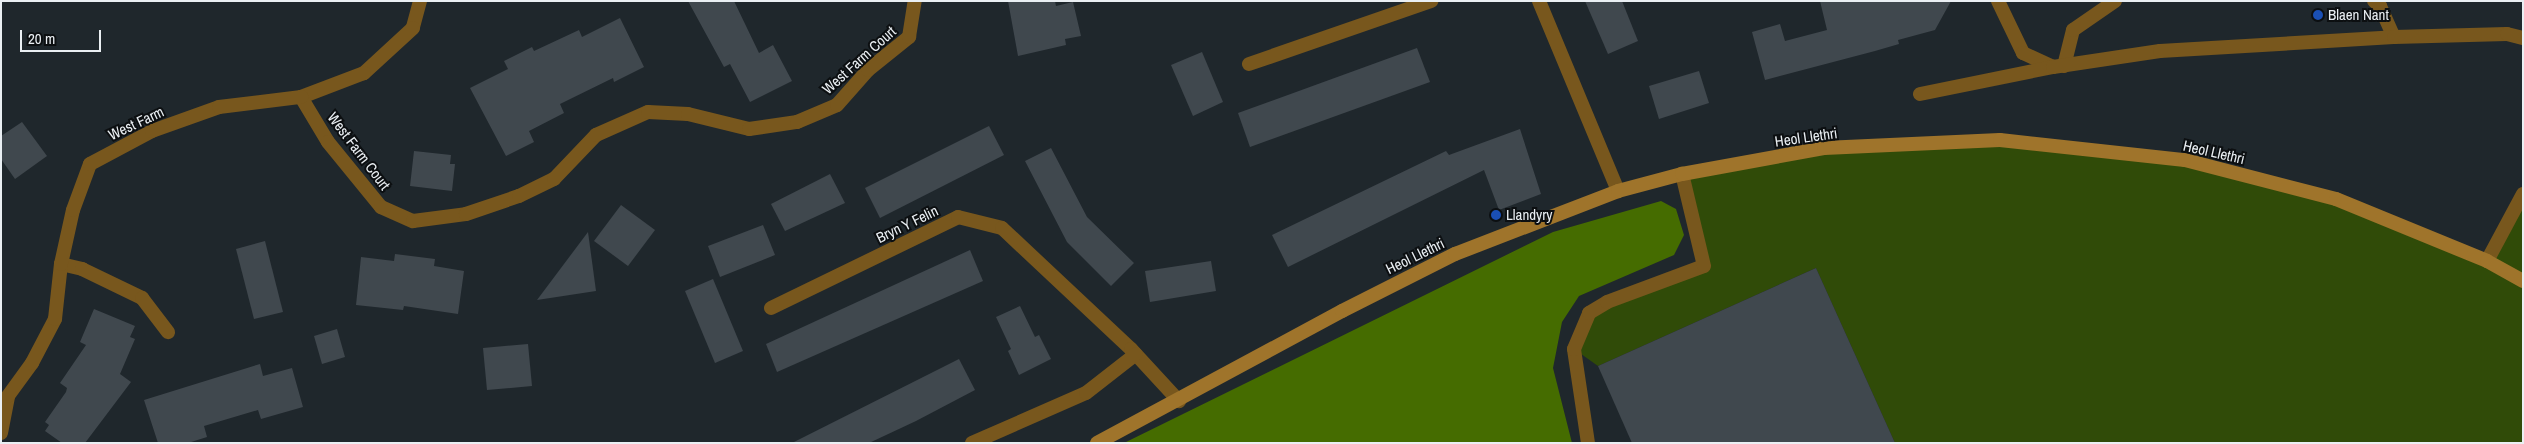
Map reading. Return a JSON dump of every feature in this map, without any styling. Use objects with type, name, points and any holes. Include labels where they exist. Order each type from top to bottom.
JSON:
[{"type":"main road","name":"Heol Llethri","points":[[1097,443],[1179,401],[1342,311],[1455,254],[1618,191],[1682,174],[1824,148],[2009,141],[2185,160],[2336,200],[2487,261],[2523,281]]},
{"type":"street","points":[[301,98],[364,73],[413,28],[420,1]]},
{"type":"street","name":"West Farm Court","points":[[301,98],[328,142],[381,207],[413,221],[466,214],[519,196],[554,180],[596,135],[648,112],[688,114],[749,129],[797,122],[837,105],[868,70],[909,37],[915,1]]},
{"type":"street","points":[[1249,64],[1431,1]]},
{"type":"street","points":[[1538,1],[1618,191]]},
{"type":"street","points":[[1998,1],[2022,53],[2059,66]]},
{"type":"street","points":[[2059,66],[2073,30],[2115,1]]},
{"type":"street","points":[[2374,1],[2394,37]]},
{"type":"street","points":[[1920,94],[2059,66],[2160,51],[2394,37],[2507,34],[2523,38]]},
{"type":"street","name":"West Farm","points":[[1,433],[8,396],[32,362],[55,319],[61,264],[73,210],[90,164],[152,131],[219,107],[301,98]]},
{"type":"street","points":[[1588,443],[1574,349],[1589,313],[1607,302],[1704,266],[1682,174]]},
{"type":"street","points":[[2487,261],[2523,194]]},
{"type":"street","name":"Bryn Y Felin","points":[[771,308],[958,217],[1002,228],[1136,354],[1179,401]]},
{"type":"street","points":[[61,264],[82,269],[142,298],[168,332]]},
{"type":"street","points":[[972,443],[1086,393],[1136,354]]},
{"type":"green space","points":[[2000,140],[2185,160],[2396,224],[2487,261],[2523,194],[2523,443],[1895,443],[1816,268],[1598,366],[1574,349],[1589,313],[1704,266],[1682,174],[1824,148]]},
{"type":"green space","points":[[1661,201],[1676,209],[1684,235],[1674,255],[1579,296],[1562,322],[1553,368],[1572,443],[1124,443],[1553,232]]},
{"type":"building","points":[[688,1],[734,1],[759,53],[773,45],[792,81],[750,102],[730,64],[724,67]]},
{"type":"building","points":[[1008,1],[1055,1],[1056,6],[1073,2],[1081,36],[1065,39],[1066,45],[1018,56]]},
{"type":"building","points":[[1585,1],[1622,1],[1638,41],[1608,54]]},
{"type":"building","points":[[1820,1],[1951,1],[1935,30],[1898,40],[1899,44],[1765,80],[1752,32],[1780,24],[1785,41],[1827,30]]},
{"type":"building","points":[[620,18],[644,67],[614,82],[613,78],[560,104],[564,113],[529,131],[534,142],[506,156],[470,88],[508,69],[504,61],[532,47],[534,51],[579,30],[582,37]]},
{"type":"building","points":[[1417,48],[1430,82],[1250,147],[1238,113]]},
{"type":"building","points":[[1202,52],[1223,102],[1193,116],[1171,65]]},
{"type":"building","points":[[1699,71],[1709,103],[1659,119],[1649,86]]},
{"type":"building","points":[[22,122],[47,156],[15,179],[1,159],[1,136]]},
{"type":"building","points":[[989,126],[1004,155],[880,218],[865,188]]},
{"type":"building","points":[[1520,129],[1541,194],[1499,210],[1484,170],[1288,267],[1272,235],[1446,151],[1449,155]]},
{"type":"building","points":[[1051,148],[1087,217],[1134,263],[1111,286],[1067,242],[1025,161]]},
{"type":"building","points":[[414,151],[451,155],[450,164],[455,164],[452,191],[410,186]]},
{"type":"building","points":[[830,174],[845,203],[785,231],[771,204]]},
{"type":"building","points":[[621,205],[655,230],[628,266],[594,241]]},
{"type":"building","points":[[763,225],[775,255],[720,277],[708,246]]},
{"type":"building","points":[[588,232],[596,291],[537,300]]},
{"type":"building","points":[[265,241],[283,312],[254,319],[236,249]]},
{"type":"building","points":[[970,250],[983,281],[777,372],[766,344]]},
{"type":"building","points":[[395,254],[435,259],[434,266],[464,271],[458,314],[404,306],[403,310],[356,305],[361,257],[394,261]]},
{"type":"building","points":[[1211,261],[1216,291],[1150,302],[1145,271]]},
{"type":"building","points":[[1816,268],[1895,443],[1632,443],[1598,366]]},
{"type":"building","points":[[713,279],[743,351],[715,363],[685,291]]},
{"type":"building","points":[[1020,306],[1035,337],[1039,335],[1051,359],[1019,375],[1008,351],[1011,349],[996,317]]},
{"type":"building","points":[[94,309],[135,326],[130,337],[135,339],[120,374],[131,382],[85,443],[62,443],[45,431],[49,425],[45,422],[66,392],[67,388],[60,383],[86,345],[80,342]]},
{"type":"building","points":[[337,329],[345,357],[322,364],[314,336]]},
{"type":"building","points":[[528,344],[532,386],[487,390],[483,348]]},
{"type":"building","points":[[959,359],[975,390],[916,421],[869,443],[792,443]]},
{"type":"building","points":[[260,364],[263,376],[292,368],[303,407],[261,419],[258,410],[204,426],[207,437],[188,443],[158,443],[144,400]]},
{"type":"place","name":"Blaen Nant","points":[[2318,15]]},
{"type":"place","name":"Llandyry","points":[[1496,215]]}]
